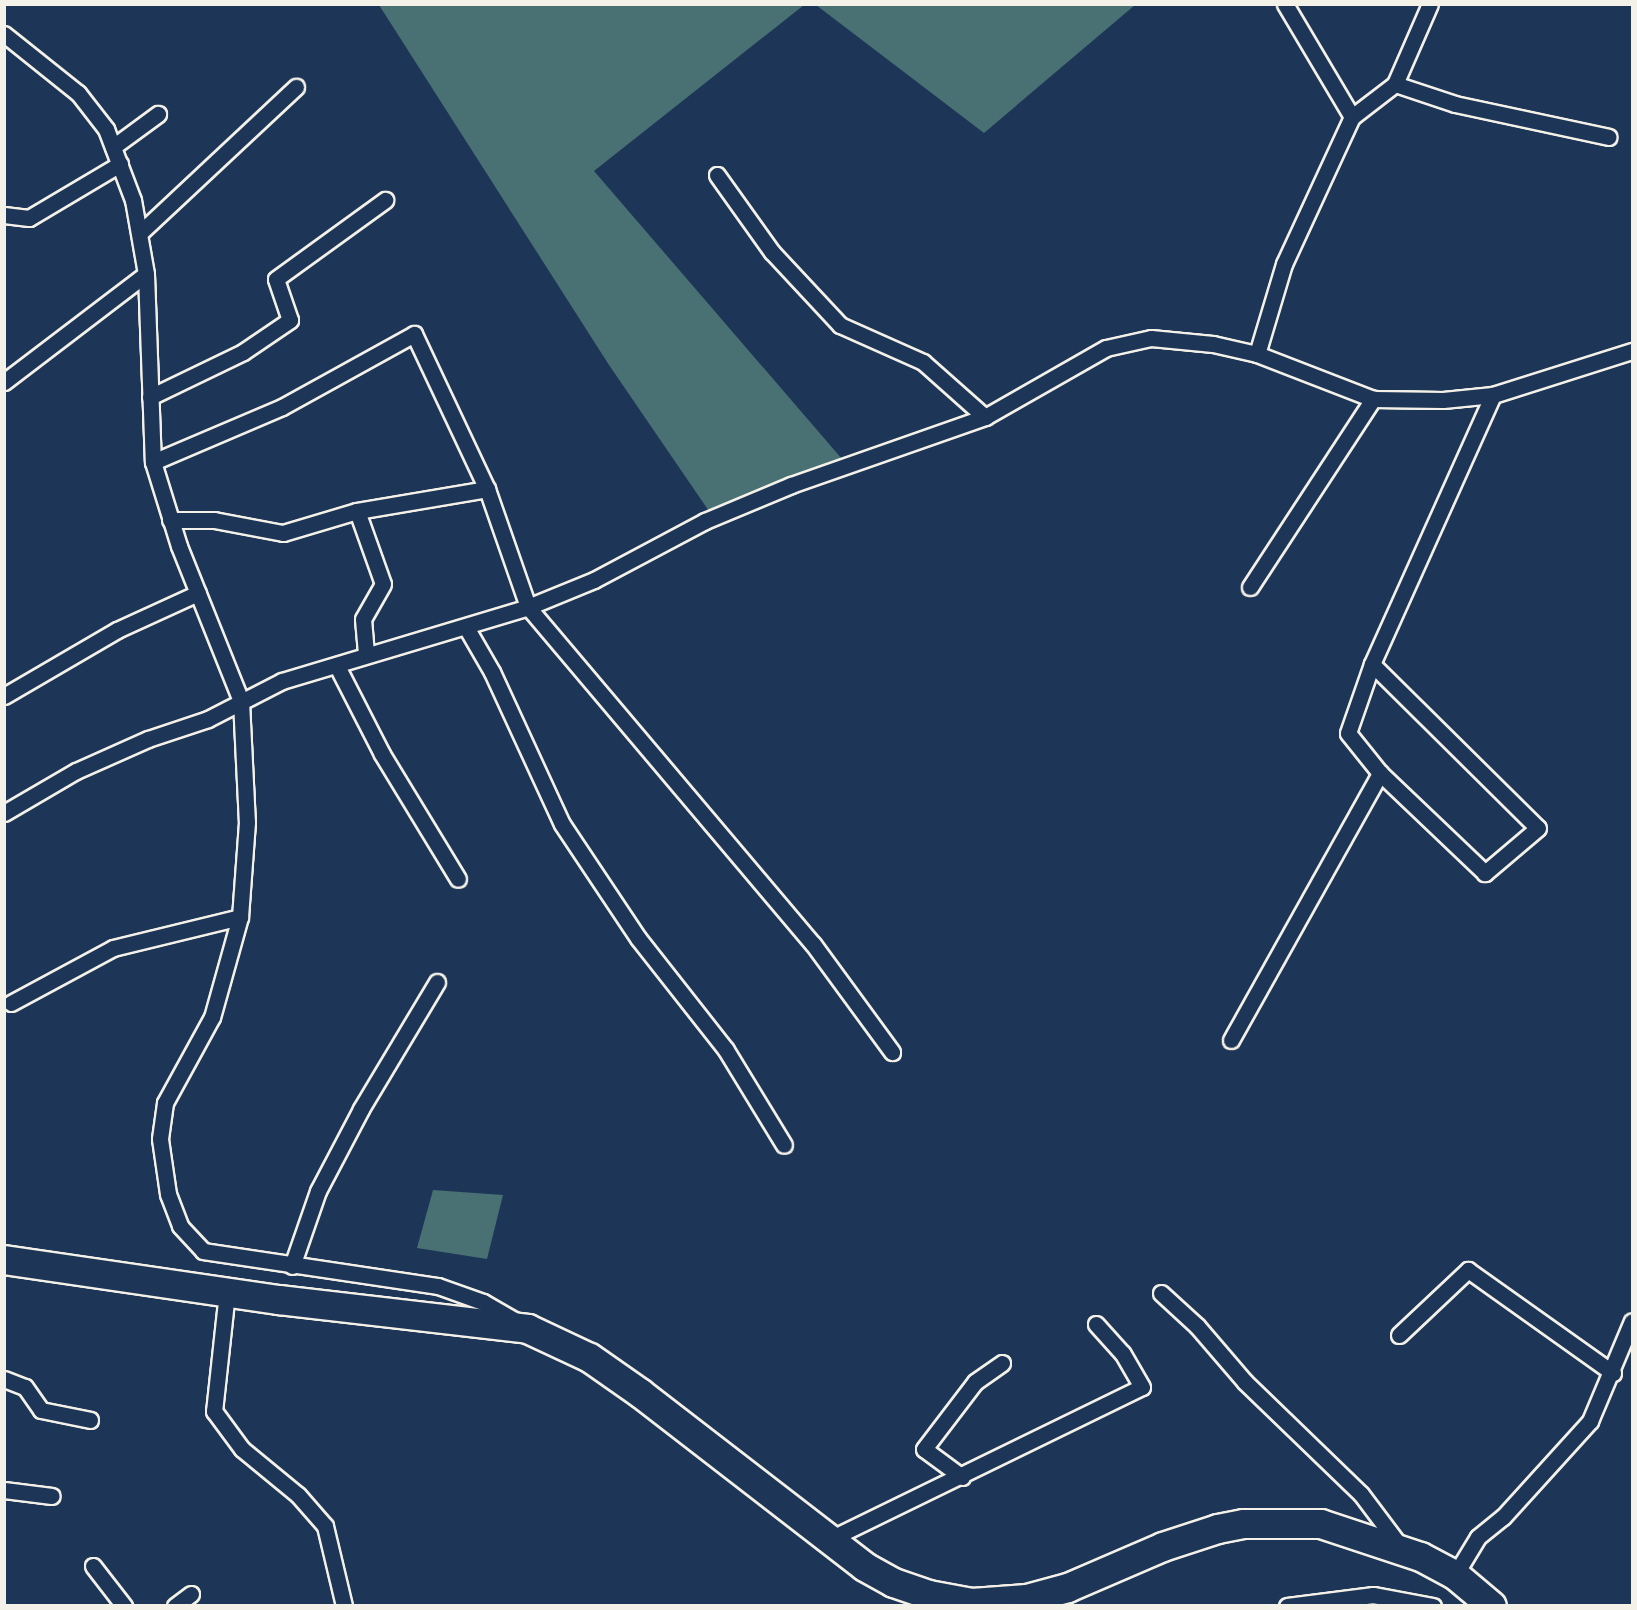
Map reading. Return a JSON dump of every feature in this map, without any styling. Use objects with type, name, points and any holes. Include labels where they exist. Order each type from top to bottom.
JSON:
[{"type":"highway","points":[[4,1260],[226,1292],[528,1329],[590,1358],[632,1387],[828,1540],[894,1583],[972,1603],[1048,1594],[1163,1547],[1244,1524],[1321,1524],[1402,1549],[1455,1575],[1492,1605]]},
{"type":"street","points":[[1285,4],[1352,117]]},
{"type":"street","points":[[1257,354],[1284,264],[1352,117],[1395,84],[1430,4]]},
{"type":"street","points":[[4,34],[78,93],[106,129],[120,164],[142,231],[146,274],[153,462],[170,520],[241,701],[247,822],[240,917],[212,1017],[165,1102],[161,1150],[168,1194],[180,1226],[203,1251],[438,1286],[483,1302],[528,1329]]},
{"type":"street","points":[[1395,84],[1455,104],[1609,137]]},
{"type":"street","points":[[142,231],[296,87]]},
{"type":"street","points":[[113,147],[158,114]]},
{"type":"street","points":[[4,215],[28,218],[120,164]]},
{"type":"street","points":[[717,174],[772,252],[840,325],[923,362],[985,417]]},
{"type":"street","points":[[150,396],[243,352],[290,320],[276,279],[385,200]]},
{"type":"street","points":[[4,382],[146,274]]},
{"type":"street","points":[[153,462],[282,407],[414,334],[487,489],[528,607],[800,928],[892,1052]]},
{"type":"street","points":[[4,813],[76,771],[147,739],[208,719],[282,681],[338,666],[366,653],[466,627],[528,607],[594,580],[705,521],[762,497],[985,417],[1106,348],[1151,338],[1213,344],[1257,354],[1373,399],[1493,395],[1632,351]]},
{"type":"street","points":[[1372,664],[1538,828],[1485,873],[1380,773],[1348,733],[1372,664],[1493,395]]},
{"type":"street","points":[[1250,587],[1373,399]]},
{"type":"street","points":[[170,520],[214,520],[284,533],[357,511],[487,489]]},
{"type":"street","points":[[357,511],[383,584],[363,619],[366,653]]},
{"type":"street","points":[[4,696],[117,630],[198,593]]},
{"type":"street","points":[[466,627],[492,672],[562,824],[638,938],[726,1050],[784,1145]]},
{"type":"street","points":[[338,666],[382,754],[458,879]]},
{"type":"street","points":[[1231,1040],[1380,773]]},
{"type":"street","points":[[10,1003],[113,948],[240,917]]},
{"type":"street","points":[[292,1266],[318,1191],[361,1109],[436,982]]},
{"type":"street","points":[[1399,1335],[1468,1270],[1613,1373]]},
{"type":"street","points":[[226,1292],[214,1411],[242,1449],[298,1495],[325,1526],[344,1605]]},
{"type":"street","points":[[1161,1293],[1197,1326],[1245,1382],[1361,1494],[1402,1549]]},
{"type":"street","points":[[1455,1575],[1479,1537],[1503,1517],[1590,1421],[1613,1373],[1632,1321]]},
{"type":"street","points":[[828,1540],[962,1477],[1142,1387],[1122,1353],[1096,1324]]},
{"type":"street","points":[[962,1477],[924,1449],[975,1382],[1002,1363]]},
{"type":"street","points":[[4,1379],[25,1387],[41,1410],[90,1420]]},
{"type":"street","points":[[4,1490],[52,1496]]},
{"type":"street","points":[[93,1566],[124,1605]]},
{"type":"street","points":[[175,1605],[191,1594]]},
{"type":"street","points":[[1287,1605],[1373,1594],[1433,1605]]},
{"type":"green space","points":[[379,5],[804,5],[594,171],[848,466],[713,517],[609,365]]},
{"type":"green space","points":[[816,5],[1135,5],[984,133]]},
{"type":"green space","points":[[433,1190],[503,1195],[487,1259],[417,1248]]}]
